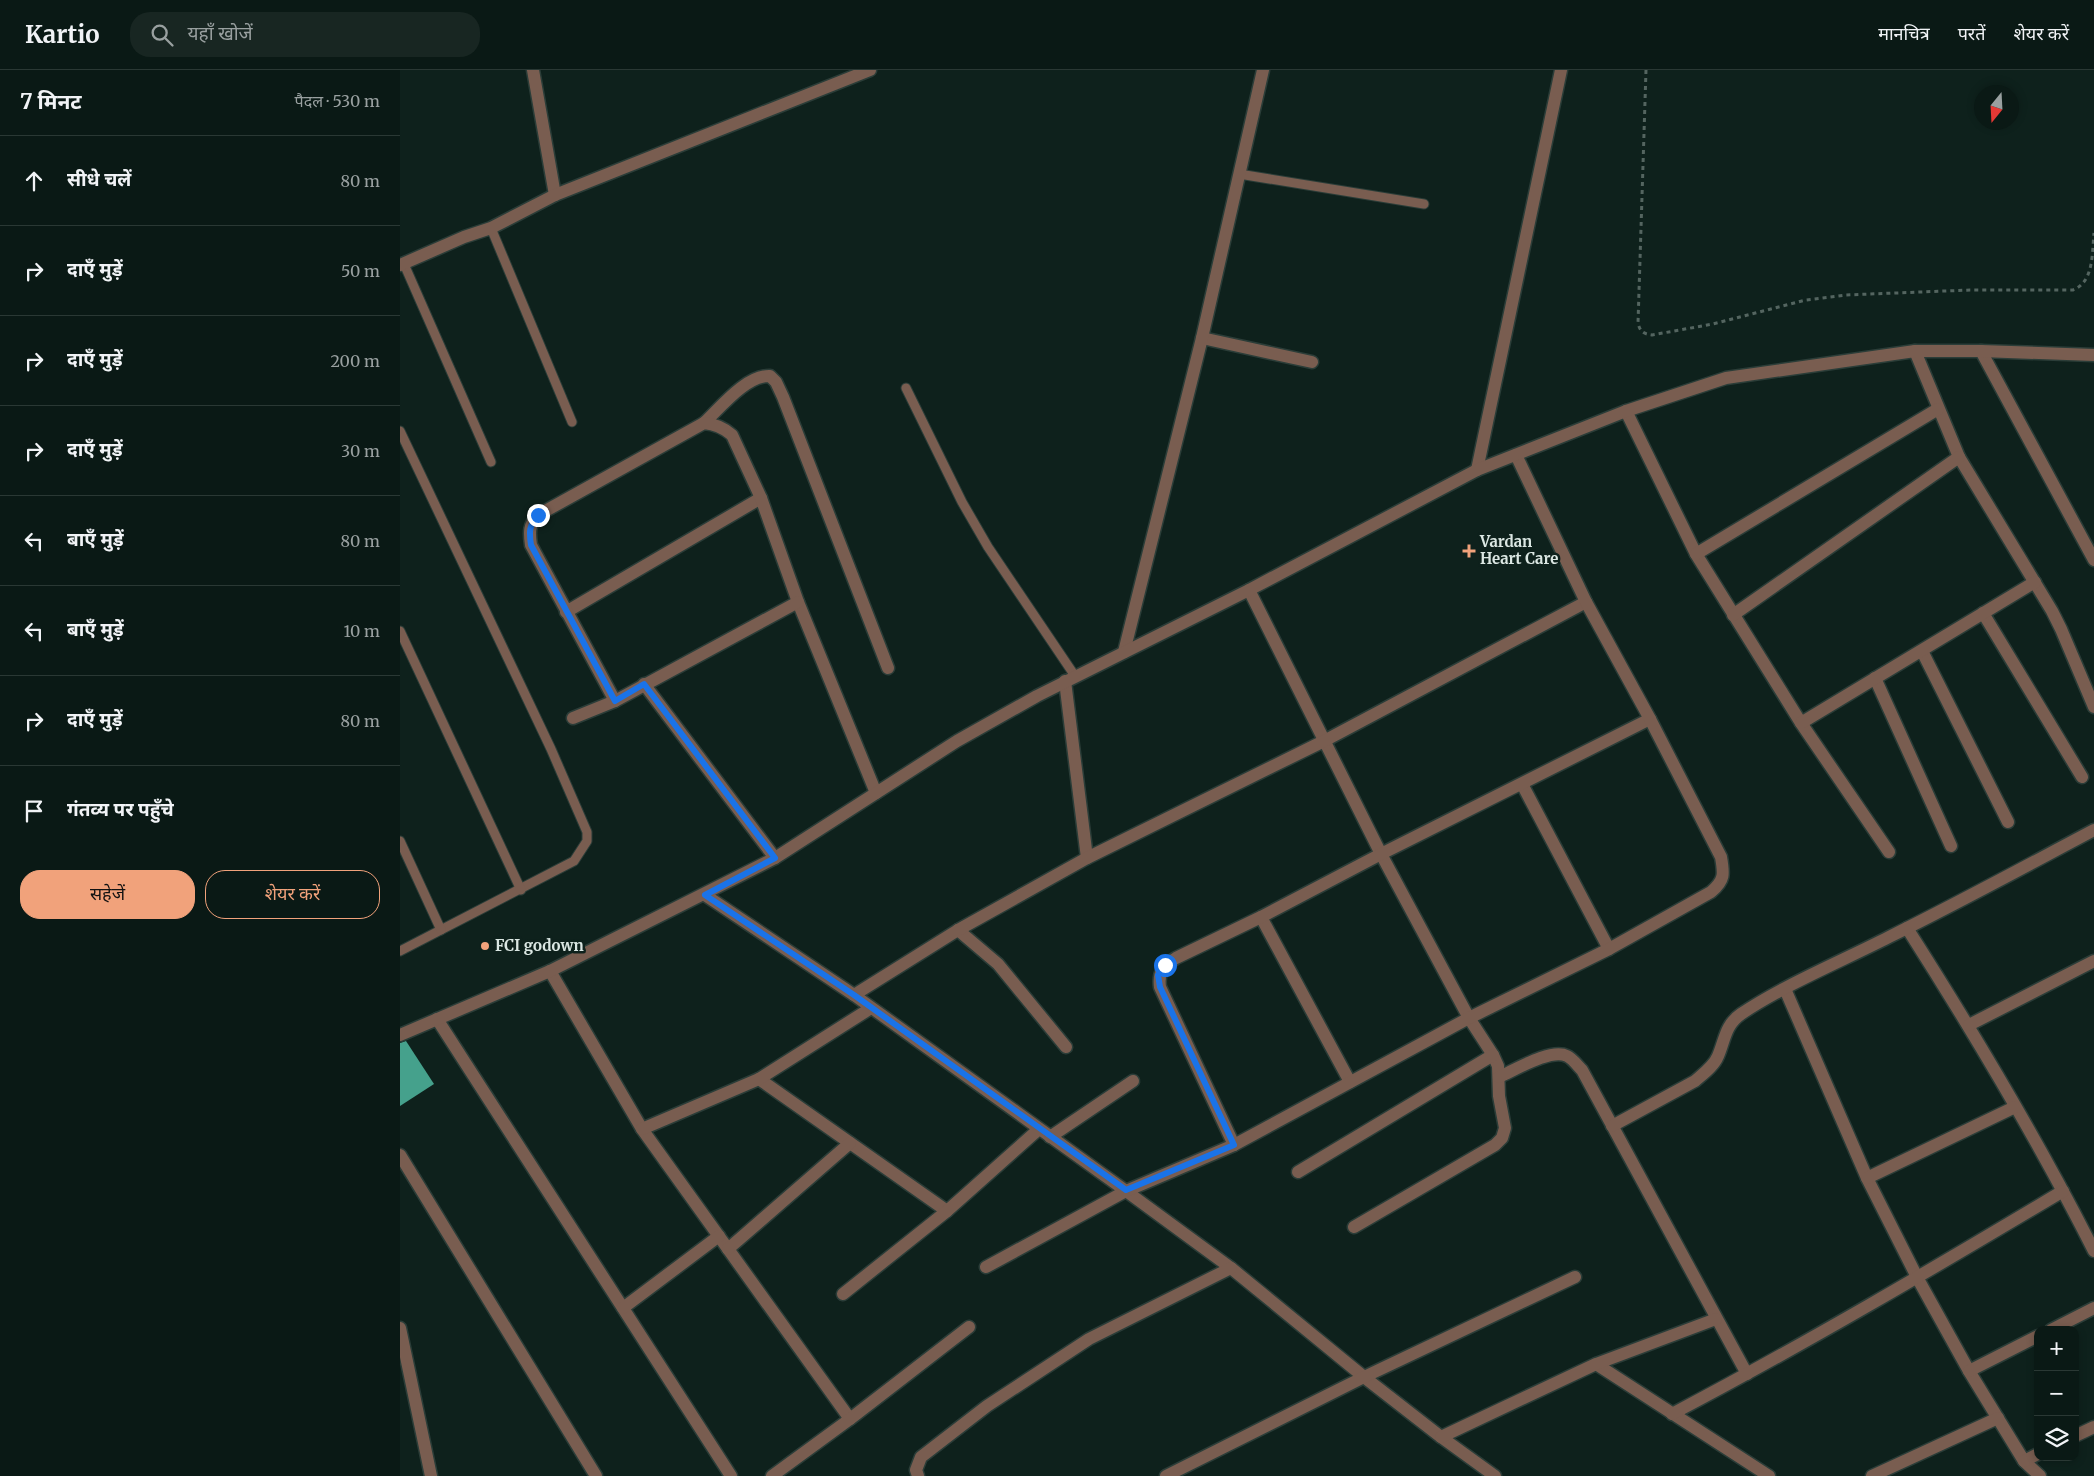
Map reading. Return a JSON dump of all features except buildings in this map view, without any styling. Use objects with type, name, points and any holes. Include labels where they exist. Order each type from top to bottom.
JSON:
[{"type":"street","points":[[533,70],[555,195]]},
{"type":"street","points":[[402,264],[464,237],[491,228],[555,195],[850,74],[870,70]]},
{"type":"street","points":[[1124,652],[1202,338],[1263,70]]},
{"type":"street","points":[[1477,470],[1561,70]]},
{"type":"street","points":[[1202,338],[1312,362]]},
{"type":"street","points":[[1915,351],[1959,457],[2035,582],[2061,629],[2094,707]]},
{"type":"street","points":[[400,1035],[550,971],[705,895],[775,858],[957,741],[1070,679],[1249,590],[1477,470],[1626,411],[1726,378],[1915,351],[2094,355]]},
{"type":"street","points":[[1981,351],[2091,547],[2094,560]]},
{"type":"street","points":[[615,701],[531,545],[529,532],[531,523],[538,515],[704,423],[749,382],[761,376],[770,376],[776,382],[783,397],[888,668]]},
{"type":"street","points":[[1696,554],[1938,409]]},
{"type":"street","points":[[1626,411],[1696,554],[1802,723],[1889,852]]},
{"type":"street","points":[[704,423],[716,424],[726,429],[732,435],[761,498],[798,602],[876,793]]},
{"type":"street","points":[[986,1267],[1126,1190],[1234,1145],[1469,1018],[1609,949],[1710,892],[1720,884],[1723,872],[1721,857],[1650,719],[1586,602],[1516,456]]},
{"type":"street","points":[[1733,615],[1959,457]]},
{"type":"street","points":[[566,612],[761,498]]},
{"type":"street","points":[[1802,723],[2035,582]]},
{"type":"street","points":[[1249,590],[1381,854],[1469,1018],[1498,1066],[1505,1128],[1502,1138],[1495,1145],[1354,1227]]},
{"type":"street","points":[[573,718],[615,701],[798,602]]},
{"type":"street","points":[[854,995],[958,930],[1087,858],[1324,741],[1586,602]]},
{"type":"street","points":[[1983,613],[2082,777]]},
{"type":"street","points":[[1922,651],[2008,822]]},
{"type":"street","points":[[1875,678],[1951,846]]},
{"type":"street","points":[[1070,679],[1087,858]]},
{"type":"street","points":[[644,684],[775,858]]},
{"type":"street","points":[[1234,1145],[1160,987],[1158,975],[1165,965],[1650,719]]},
{"type":"street","points":[[1522,784],[1609,949]]},
{"type":"street","points":[[1612,1126],[1695,1081],[1718,1058],[1730,1024],[1741,1014],[1784,989],[1907,928],[2094,830]]},
{"type":"street","points":[[705,895],[854,995],[1126,1190],[1231,1268],[1364,1377],[1495,1476]]},
{"type":"street","points":[[1261,917],[1350,1082]]},
{"type":"street","points":[[1907,928],[1969,1025],[2063,1191],[2094,1252]]},
{"type":"street","points":[[958,930],[998,964],[1066,1047]]},
{"type":"street","points":[[1969,1025],[2094,962]]},
{"type":"street","points":[[550,971],[642,1129],[850,1419]]},
{"type":"street","points":[[1784,989],[1867,1178],[1918,1279],[1969,1371],[2024,1461],[2040,1476]]},
{"type":"street","points":[[642,1129],[759,1079],[871,1008]]},
{"type":"street","points":[[437,1019],[731,1476]]},
{"type":"street","points":[[1499,1077],[1542,1057],[1556,1054],[1568,1056],[1582,1070],[1747,1374]]},
{"type":"street","points":[[1298,1172],[1493,1056]]},
{"type":"street","points":[[759,1079],[947,1211]]},
{"type":"street","points":[[1050,1137],[1133,1081]]},
{"type":"street","points":[[1867,1178],[2015,1107]]},
{"type":"street","points":[[843,1294],[947,1211],[1039,1129]]},
{"type":"street","points":[[728,1249],[850,1143]]},
{"type":"street","points":[[400,1155],[596,1476]]},
{"type":"street","points":[[1672,1414],[1918,1279],[2063,1191]]},
{"type":"street","points":[[623,1308],[719,1236]]},
{"type":"street","points":[[918,1476],[916,1470],[921,1457],[987,1406],[1089,1339],[1231,1268]]},
{"type":"street","points":[[1166,1476],[1364,1377],[1575,1277]]},
{"type":"street","points":[[2059,1326],[2094,1308]]},
{"type":"street","points":[[1441,1437],[1596,1364],[1716,1319]]},
{"type":"street","points":[[772,1476],[850,1419],[969,1327]]},
{"type":"street","points":[[400,1328],[432,1476]]},
{"type":"street","points":[[1969,1371],[2034,1338]]},
{"type":"street","points":[[1596,1364],[1769,1476]]},
{"type":"street","points":[[1872,1476],[1998,1418]]},
{"type":"street","points":[[2079,1434],[2094,1427]]},
{"type":"street","points":[[2024,1461],[2034,1456]]},
{"type":"lane","points":[[1239,174],[1424,204]]},
{"type":"lane","points":[[491,228],[572,422]]},
{"type":"lane","points":[[402,264],[492,462]]},
{"type":"lane","points":[[906,388],[962,502],[1070,679]]},
{"type":"lane","points":[[400,431],[551,749],[587,832],[587,841],[574,861],[400,951]]},
{"type":"lane","points":[[400,631],[521,890]]},
{"type":"lane","points":[[400,841],[441,930]]},
{"type":"path","points":[[1646,70],[1638,323],[1639,330],[1643,334],[1652,335],[1714,324],[1806,300],[1846,295],[1970,290],[2073,290],[2086,283],[2091,272],[2094,233]]},
{"type":"place","name":"Vardan Heart Care","points":[[1469,551]]},
{"type":"place","name":"FCI godown","points":[[485,946]]},
{"type":"route","points":[[538,515],[531,523],[529,532],[531,545],[615,701],[644,684],[775,858],[705,895],[854,995],[1126,1190],[1234,1145],[1160,987],[1158,975],[1165,965]]}]
